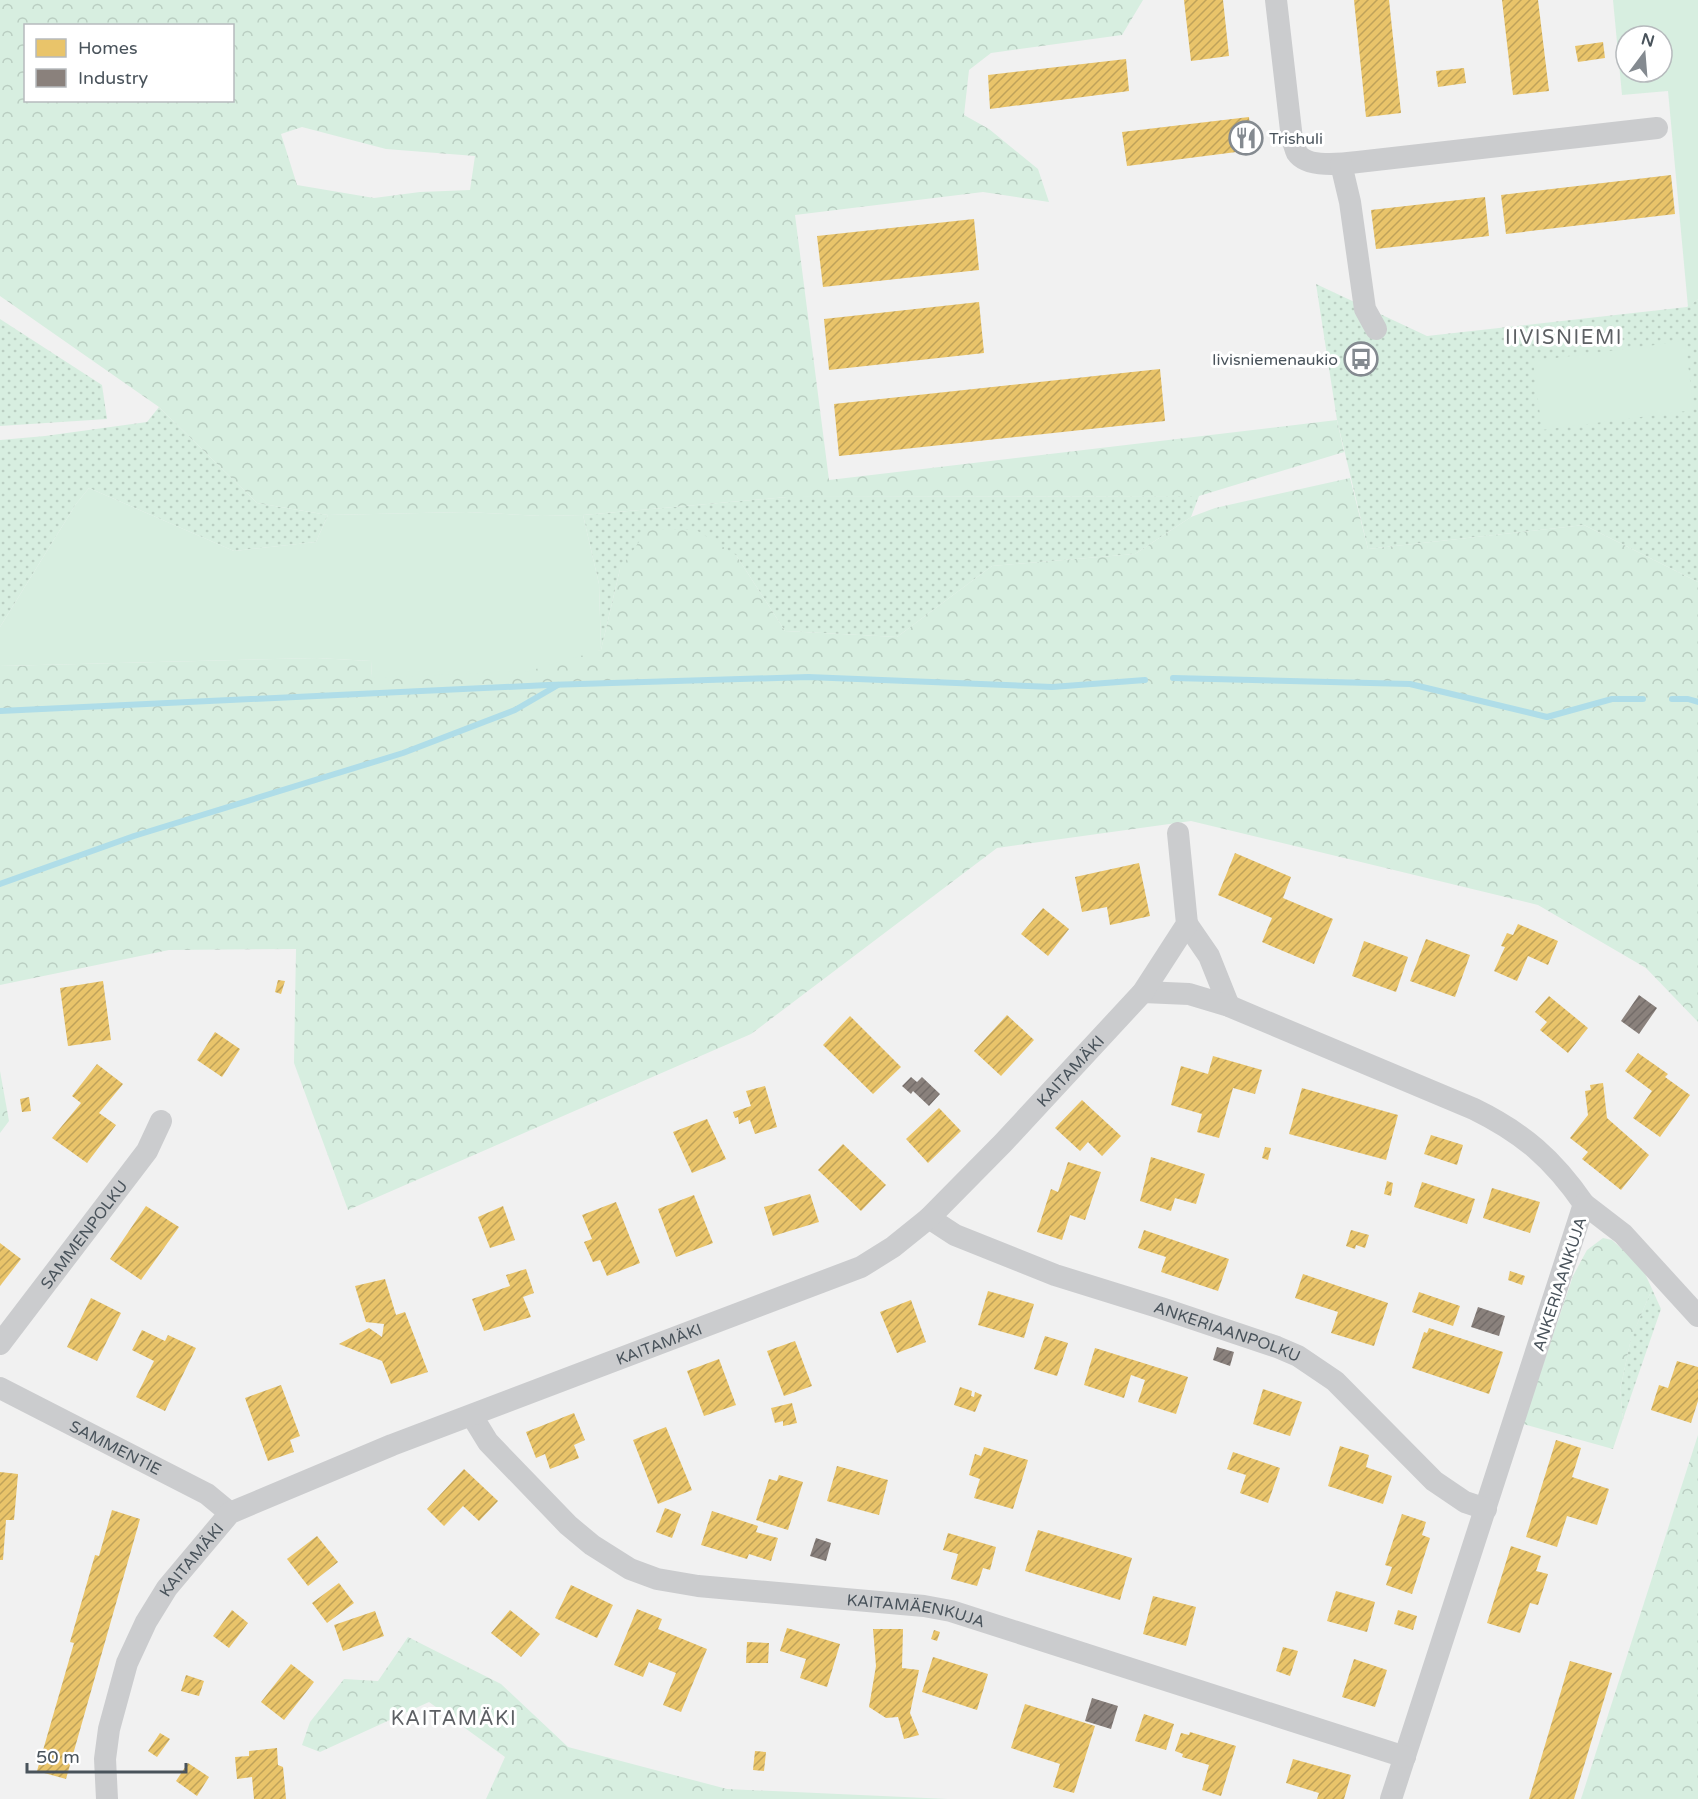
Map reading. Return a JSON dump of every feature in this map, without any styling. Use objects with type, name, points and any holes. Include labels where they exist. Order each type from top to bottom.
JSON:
[{"type":"street","points":[[1276,0],[1292,139],[1298,154],[1309,162],[1341,164],[1657,128]]},
{"type":"street","points":[[1341,164],[1350,202],[1365,309],[1376,329]]},
{"type":"street","points":[[1178,833],[1187,924],[1209,956],[1229,1006]]},
{"type":"street","name":"KAITAMÄKI","points":[[107,1799],[105,1759],[109,1729],[127,1663],[146,1622],[167,1588],[230,1512],[392,1445],[861,1267],[894,1247],[928,1218],[1003,1143],[1143,992],[1187,924]]},
{"type":"street","name":"ANKERIAANKUJA","points":[[1143,992],[1190,994],[1229,1006],[1497,1120],[1533,1144],[1566,1178],[1584,1204],[1391,1799]]},
{"type":"street","name":"SAMMENPOLKU","points":[[0,1344],[147,1151],[161,1121]]},
{"type":"street","points":[[1584,1204],[1623,1234],[1698,1316]]},
{"type":"street","name":"ANKERIAANPOLKU","points":[[928,1218],[956,1235],[1055,1275],[1182,1315],[1298,1356],[1335,1381],[1434,1481],[1465,1502],[1486,1509]]},
{"type":"street","name":"SAMMENTIE","points":[[0,1388],[207,1494],[230,1512]]},
{"type":"street","name":"KAITAMÄENKUJA","points":[[472,1416],[488,1442],[568,1525],[592,1545],[630,1569],[657,1579],[698,1586],[924,1606],[951,1611],[1405,1757]]},
{"type":"green space","points":[[0,0],[1143,0],[1122,35],[991,53],[969,70],[964,115],[989,129],[1038,169],[1049,202],[983,192],[795,215],[829,480],[1337,420],[1344,452],[1199,496],[787,497],[583,515],[542,516],[466,512],[328,515],[257,503],[159,407],[0,296]],"holes":[[[302,127],[386,149],[475,156],[470,190],[420,192],[374,198],[297,185],[281,134]]]},
{"type":"green space","points":[[1613,0],[1698,0],[1698,299],[1688,307],[1668,91],[1622,95],[1621,84],[1674,84],[1674,24],[1615,24]]},
{"type":"green space","points":[[1316,284],[1427,336],[1687,307],[1698,299],[1698,582],[1584,525],[1368,549],[1337,420]]},
{"type":"green space","points":[[0,319],[102,385],[107,419],[0,426]]},
{"type":"green space","points":[[1685,341],[1694,410],[1542,430],[1533,361]]},
{"type":"green space","points":[[159,407],[257,503],[328,515],[316,542],[234,551],[89,488],[76,504],[0,627],[0,440],[147,422]]},
{"type":"green space","points":[[1350,478],[1368,549],[1584,525],[1698,582],[1698,1022],[1646,968],[1538,905],[1191,821],[997,848],[751,1034],[348,1210],[294,1063],[296,949],[169,950],[0,985],[0,666],[317,658],[371,661],[372,677],[601,650],[620,569],[648,529],[696,530],[736,555],[785,631],[897,637],[992,566],[1135,554],[1191,517],[1215,508]]},
{"type":"green space","points":[[89,488],[234,551],[316,542],[328,515],[466,512],[542,516],[583,515],[599,584],[601,650],[529,671],[372,678],[371,661],[317,658],[0,666],[0,627],[76,504]]},
{"type":"green space","points":[[1199,496],[1191,517],[1135,554],[992,566],[897,637],[785,631],[736,555],[620,569],[601,650],[599,584],[583,515],[787,497]]},
{"type":"green space","points":[[0,1071],[9,1121],[0,1133]]},
{"type":"green space","points":[[1603,1238],[1612,1240],[1642,1267],[1652,1289],[1631,1339],[1620,1390],[1623,1419],[1613,1449],[1523,1424],[1573,1276],[1587,1250]]},
{"type":"green space","points":[[1652,1289],[1661,1309],[1623,1419],[1620,1390],[1631,1338]]},
{"type":"green space","points":[[1698,1435],[1698,1799],[1581,1799]]},
{"type":"green space","points":[[408,1637],[501,1684],[568,1747],[727,1789],[948,1799],[486,1799],[505,1757],[429,1702],[320,1752],[302,1745],[310,1722],[344,1679],[378,1681]]},
{"type":"building: Homes","points":[[1184,0],[1223,0],[1229,56],[1191,61]]},
{"type":"building: Homes","points":[[1354,0],[1389,0],[1401,113],[1366,117]]},
{"type":"building: Homes","points":[[1502,0],[1538,0],[1549,91],[1513,95]]},
{"type":"building: Homes","points":[[1603,42],[1605,58],[1578,62],[1575,46]]},
{"type":"building: Homes","points":[[1126,59],[1129,91],[990,109],[988,75]]},
{"type":"building: Homes","points":[[1464,68],[1466,83],[1438,87],[1436,71]]},
{"type":"building: Homes","points":[[1249,117],[1252,150],[1127,166],[1122,132]]},
{"type":"building: Homes","points":[[1671,175],[1675,214],[1506,234],[1501,195]]},
{"type":"building: Homes","points":[[1485,197],[1489,236],[1376,249],[1371,210]]},
{"type":"building: Homes","points":[[974,219],[979,270],[823,287],[817,236]]},
{"type":"building: Homes","points":[[979,302],[984,353],[829,370],[824,319]]},
{"type":"building: Homes","points":[[1160,369],[1165,421],[839,456],[834,404]]},
{"type":"building: Homes","points":[[1235,853],[1291,877],[1283,898],[1333,919],[1314,964],[1262,942],[1272,918],[1218,895]]},
{"type":"building: Homes","points":[[1139,863],[1150,916],[1110,925],[1107,907],[1082,912],[1075,877]]},
{"type":"building: Homes","points":[[1043,908],[1069,929],[1048,956],[1021,934]]},
{"type":"building: Homes","points":[[1518,924],[1558,941],[1548,965],[1528,956],[1517,981],[1494,971],[1505,947],[1501,946],[1507,933],[1513,935]]},
{"type":"building: Homes","points":[[1426,939],[1470,955],[1455,997],[1410,981]]},
{"type":"building: Homes","points":[[1364,941],[1408,957],[1396,992],[1352,976]]},
{"type":"building: Homes","points":[[278,980],[285,981],[281,994],[275,992]]},
{"type":"building: Homes","points":[[103,981],[111,1040],[68,1046],[60,988]]},
{"type":"building: Homes","points":[[1549,996],[1588,1028],[1568,1053],[1540,1030],[1547,1022],[1535,1012]]},
{"type":"building: Homes","points":[[1007,1015],[1034,1040],[1001,1076],[974,1051]]},
{"type":"building: Homes","points":[[850,1016],[901,1067],[873,1094],[823,1045]]},
{"type":"building: Homes","points":[[215,1032],[240,1049],[222,1077],[197,1060]]},
{"type":"building: Homes","points":[[1638,1053],[1668,1074],[1665,1077],[1690,1095],[1660,1137],[1633,1118],[1652,1091],[1625,1071]]},
{"type":"building: Homes","points":[[1213,1056],[1262,1070],[1255,1094],[1233,1088],[1219,1138],[1197,1132],[1202,1114],[1171,1105],[1181,1066],[1208,1074]]},
{"type":"building: Homes","points":[[97,1064],[123,1084],[99,1113],[116,1125],[87,1163],[52,1138],[81,1103],[72,1096]]},
{"type":"building: Homes","points":[[1603,1083],[1607,1118],[1649,1155],[1621,1190],[1582,1159],[1588,1152],[1570,1138],[1588,1115],[1585,1091],[1591,1090],[1590,1085]]},
{"type":"building: Homes","points":[[765,1086],[777,1127],[755,1134],[750,1120],[739,1124],[738,1117],[735,1118],[733,1112],[751,1106],[746,1091]]},
{"type":"building: Homes","points":[[1302,1088],[1398,1115],[1386,1160],[1289,1134]]},
{"type":"building: Homes","points":[[29,1097],[31,1111],[22,1112],[20,1099]]},
{"type":"building: Homes","points":[[1082,1100],[1121,1136],[1102,1156],[1088,1142],[1080,1151],[1055,1128]]},
{"type":"building: Homes","points":[[939,1108],[961,1131],[928,1163],[906,1139]]},
{"type":"building: Homes","points":[[707,1119],[726,1159],[692,1173],[673,1132]]},
{"type":"building: Homes","points":[[1431,1135],[1463,1145],[1457,1165],[1424,1154]]},
{"type":"building: Homes","points":[[843,1144],[886,1185],[861,1211],[818,1170]]},
{"type":"building: Homes","points":[[1265,1147],[1271,1148],[1268,1160],[1262,1158]]},
{"type":"building: Homes","points":[[1151,1157],[1205,1174],[1196,1204],[1175,1198],[1171,1211],[1140,1201]]},
{"type":"building: Homes","points":[[1068,1162],[1101,1172],[1085,1220],[1070,1215],[1062,1240],[1037,1232],[1051,1189],[1058,1192]]},
{"type":"building: Homes","points":[[1387,1181],[1393,1183],[1391,1196],[1384,1194]]},
{"type":"building: Homes","points":[[1422,1182],[1475,1199],[1467,1224],[1414,1207]]},
{"type":"building: Homes","points":[[1492,1188],[1540,1202],[1530,1233],[1483,1218]]},
{"type":"building: Homes","points":[[810,1194],[819,1222],[773,1236],[764,1207]]},
{"type":"building: Homes","points":[[694,1195],[713,1243],[676,1257],[658,1209]]},
{"type":"building: Homes","points":[[616,1202],[640,1263],[607,1276],[600,1260],[593,1262],[584,1242],[592,1239],[582,1215]]},
{"type":"building: Homes","points":[[146,1206],[179,1227],[141,1280],[110,1259]]},
{"type":"building: Homes","points":[[503,1206],[515,1240],[490,1248],[478,1217]]},
{"type":"building: Homes","points":[[1144,1230],[1229,1259],[1218,1291],[1161,1272],[1166,1257],[1138,1248]]},
{"type":"building: Homes","points":[[1351,1230],[1369,1235],[1365,1248],[1356,1245],[1355,1249],[1346,1246]]},
{"type":"building: Homes","points":[[0,1243],[21,1259],[0,1286]]},
{"type":"building: Homes","points":[[526,1269],[534,1293],[523,1297],[531,1317],[484,1331],[472,1299],[510,1286],[506,1275]]},
{"type":"building: Homes","points":[[1510,1271],[1525,1276],[1522,1285],[1508,1280]]},
{"type":"building: Homes","points":[[1303,1274],[1388,1303],[1374,1346],[1331,1333],[1338,1312],[1295,1298]]},
{"type":"building: Homes","points":[[385,1279],[396,1315],[405,1312],[428,1372],[391,1384],[382,1361],[339,1344],[369,1328],[382,1337],[384,1324],[366,1322],[355,1286]]},
{"type":"building: Homes","points":[[988,1291],[1034,1304],[1024,1338],[978,1325]]},
{"type":"building: Homes","points":[[1419,1292],[1460,1306],[1453,1326],[1412,1312]]},
{"type":"building: Homes","points":[[91,1298],[121,1313],[97,1361],[67,1347]]},
{"type":"building: Homes","points":[[911,1300],[926,1342],[897,1353],[880,1312]]},
{"type":"building: Homes","points":[[1429,1328],[1503,1352],[1489,1394],[1412,1368],[1424,1332],[1427,1333]]},
{"type":"building: Homes","points":[[142,1330],[165,1341],[168,1335],[196,1348],[165,1411],[136,1397],[154,1361],[132,1350]]},
{"type":"building: Homes","points":[[1045,1336],[1068,1343],[1057,1376],[1034,1369]]},
{"type":"building: Homes","points":[[795,1341],[812,1386],[784,1396],[767,1351]]},
{"type":"building: Homes","points":[[1095,1348],[1188,1377],[1176,1414],[1138,1402],[1145,1380],[1131,1375],[1124,1398],[1084,1385]]},
{"type":"building: Homes","points":[[719,1359],[736,1405],[704,1416],[687,1371]]},
{"type":"building: Homes","points":[[1677,1361],[1698,1367],[1698,1401],[1691,1423],[1651,1410],[1659,1385],[1668,1388]]},
{"type":"building: Homes","points":[[281,1385],[300,1436],[290,1440],[294,1452],[268,1461],[245,1398]]},
{"type":"building: Homes","points":[[960,1387],[972,1391],[971,1396],[974,1397],[975,1392],[982,1395],[975,1412],[954,1405]]},
{"type":"building: Homes","points":[[1263,1389],[1302,1402],[1290,1436],[1253,1424]]},
{"type":"building: Homes","points":[[792,1403],[797,1423],[783,1426],[783,1421],[775,1423],[771,1408]]},
{"type":"building: Homes","points":[[574,1413],[585,1440],[574,1445],[579,1458],[550,1469],[545,1454],[536,1458],[526,1432]]},
{"type":"building: Homes","points":[[666,1427],[692,1490],[658,1504],[633,1440]]},
{"type":"building: Homes","points":[[1556,1440],[1581,1448],[1572,1477],[1609,1489],[1597,1525],[1567,1516],[1557,1547],[1526,1537]]},
{"type":"building: Homes","points":[[1340,1446],[1369,1455],[1366,1467],[1392,1476],[1383,1504],[1328,1486]]},
{"type":"building: Homes","points":[[984,1447],[1028,1460],[1013,1509],[974,1498],[980,1479],[969,1475],[975,1454],[981,1456]]},
{"type":"building: Homes","points":[[1233,1452],[1280,1468],[1268,1503],[1240,1493],[1246,1475],[1227,1469]]},
{"type":"building: Homes","points":[[837,1466],[888,1480],[879,1515],[827,1501]]},
{"type":"building: Homes","points":[[464,1469],[498,1501],[479,1521],[463,1506],[444,1526],[427,1509]]},
{"type":"building: Homes","points":[[0,1472],[18,1474],[14,1520],[6,1520],[3,1560],[0,1560]]},
{"type":"building: Homes","points":[[779,1475],[803,1482],[788,1530],[756,1520],[769,1479],[777,1481]]},
{"type":"building: Homes","points":[[665,1508],[681,1514],[672,1538],[656,1532]]},
{"type":"building: Homes","points":[[112,1510],[140,1519],[66,1779],[37,1771],[74,1643],[70,1642],[95,1555],[99,1556]]},
{"type":"building: Homes","points":[[712,1511],[758,1526],[756,1532],[778,1538],[771,1561],[749,1554],[747,1559],[701,1545]]},
{"type":"building: Homes","points":[[1402,1514],[1426,1522],[1422,1535],[1430,1538],[1412,1594],[1386,1585],[1392,1567],[1385,1565]]},
{"type":"building: Homes","points":[[1038,1530],[1132,1558],[1120,1600],[1025,1571]]},
{"type":"building: Homes","points":[[948,1533],[996,1547],[990,1570],[983,1568],[977,1586],[951,1579],[958,1554],[943,1550]]},
{"type":"building: Homes","points":[[317,1536],[338,1562],[308,1586],[287,1559]]},
{"type":"building: Homes","points":[[1511,1546],[1541,1556],[1536,1571],[1548,1574],[1538,1605],[1530,1603],[1520,1633],[1487,1623]]},
{"type":"building: Homes","points":[[339,1583],[354,1603],[327,1623],[312,1603]]},
{"type":"building: Homes","points":[[571,1585],[613,1605],[597,1638],[555,1618]]},
{"type":"building: Homes","points":[[1336,1591],[1375,1602],[1367,1632],[1327,1621]]},
{"type":"building: Homes","points":[[1153,1596],[1196,1607],[1186,1646],[1143,1634]]},
{"type":"building: Homes","points":[[637,1609],[662,1619],[658,1629],[707,1649],[681,1712],[663,1705],[676,1673],[649,1662],[643,1677],[614,1665]]},
{"type":"building: Homes","points":[[232,1610],[248,1623],[229,1648],[213,1636]]},
{"type":"building: Homes","points":[[510,1610],[540,1634],[521,1657],[491,1633]]},
{"type":"building: Homes","points":[[1398,1610],[1417,1616],[1413,1630],[1394,1624]]},
{"type":"building: Homes","points":[[375,1611],[384,1636],[343,1651],[334,1625]]},
{"type":"building: Homes","points":[[787,1628],[840,1644],[827,1687],[800,1678],[806,1659],[780,1651]]},
{"type":"building: Homes","points":[[873,1629],[903,1629],[902,1668],[919,1670],[910,1713],[919,1735],[904,1739],[898,1717],[886,1718],[869,1707],[876,1666]]},
{"type":"building: Homes","points":[[934,1630],[940,1632],[937,1641],[931,1639]]},
{"type":"building: Homes","points":[[747,1642],[769,1643],[768,1663],[746,1663]]},
{"type":"building: Homes","points":[[1283,1647],[1298,1651],[1290,1676],[1276,1671]]},
{"type":"building: Homes","points":[[933,1657],[988,1674],[977,1710],[922,1692]]},
{"type":"building: Homes","points":[[1354,1659],[1387,1670],[1375,1707],[1342,1697]]},
{"type":"building: Homes","points":[[1570,1661],[1612,1673],[1574,1799],[1529,1799]]},
{"type":"building: Homes","points":[[291,1664],[314,1682],[284,1720],[261,1702]]},
{"type":"building: Homes","points":[[186,1675],[204,1681],[199,1696],[181,1691]]},
{"type":"building: Homes","points":[[1025,1704],[1095,1726],[1074,1793],[1053,1787],[1060,1764],[1011,1748]]},
{"type":"building: Homes","points":[[1144,1714],[1174,1724],[1166,1750],[1135,1741]]},
{"type":"building: Homes","points":[[1190,1732],[1236,1746],[1221,1796],[1202,1790],[1209,1765],[1182,1757],[1183,1754],[1175,1751],[1181,1733],[1189,1735]]},
{"type":"building: Homes","points":[[160,1733],[170,1739],[157,1757],[148,1751]]},
{"type":"building: Homes","points":[[277,1748],[278,1765],[283,1767],[286,1799],[254,1799],[252,1777],[237,1779],[235,1757],[249,1756],[249,1751]]},
{"type":"building: Homes","points":[[755,1751],[766,1752],[764,1771],[753,1770]]},
{"type":"building: Homes","points":[[1293,1759],[1351,1775],[1344,1799],[1317,1799],[1319,1793],[1286,1783]]},
{"type":"building: Homes","points":[[188,1763],[209,1777],[197,1796],[176,1781]]},
{"type":"building: Industry","points":[[1639,995],[1657,1008],[1639,1034],[1621,1021]]},
{"type":"building: Industry","points":[[911,1077],[917,1082],[922,1077],[940,1094],[929,1106],[913,1091],[911,1094],[902,1086]]},
{"type":"building: Industry","points":[[1478,1307],[1505,1316],[1499,1336],[1471,1327]]},
{"type":"building: Industry","points":[[1217,1347],[1234,1352],[1230,1366],[1213,1360]]},
{"type":"building: Industry","points":[[816,1538],[831,1543],[826,1561],[810,1556]]},
{"type":"building: Industry","points":[[1092,1698],[1118,1706],[1111,1729],[1085,1721]]},
{"type":"waterway","points":[[0,711],[548,685],[808,677],[1052,687],[1145,680]]},
{"type":"waterway","points":[[1173,678],[1410,684],[1547,717],[1612,699],[1643,699]]},
{"type":"waterway","points":[[0,884],[134,836],[403,753],[515,710],[558,685]]},
{"type":"waterway","points":[[1672,699],[1688,699],[1698,702]]},
{"type":"place","name":"Trishuli","points":[[1246,138]]},
{"type":"place","name":"Iivisniemenaukio","points":[[1361,359]]},
{"type":"district","name":"IIVISNIEMI","points":[[1564,337]]},
{"type":"district","name":"KAITAMÄKI","points":[[454,1718]]}]
